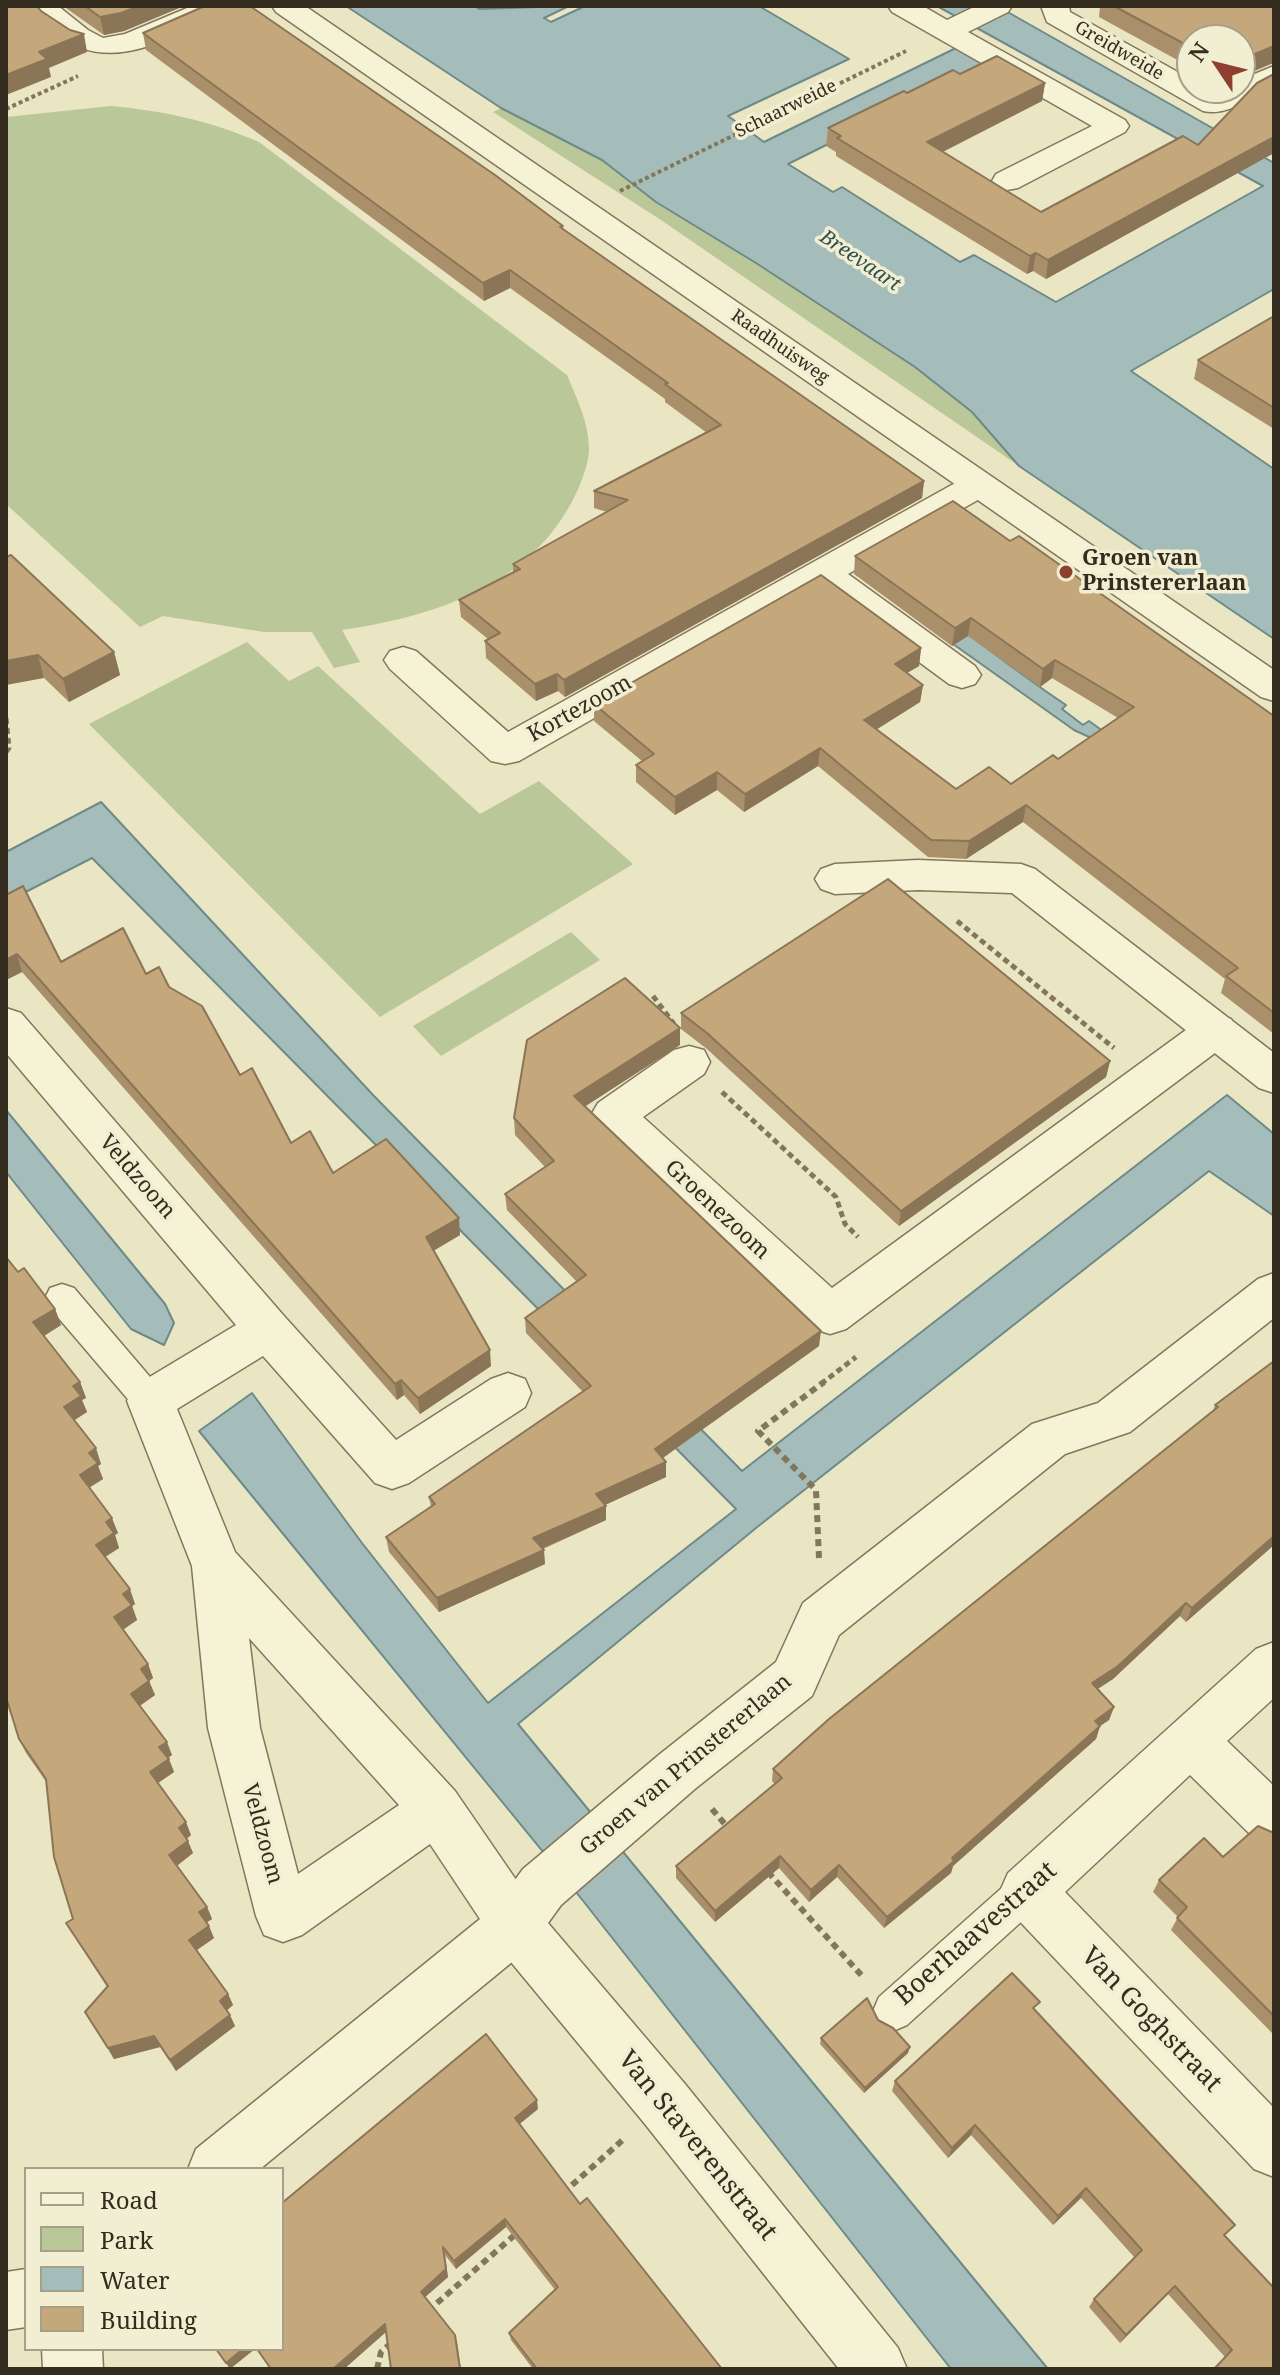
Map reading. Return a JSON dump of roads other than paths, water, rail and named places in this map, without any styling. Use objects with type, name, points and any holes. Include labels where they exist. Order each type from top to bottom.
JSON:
[{"type":"street","points":[[41,6],[92,45],[108,46],[125,43],[216,6]]},
{"type":"street","name":"Raadhuisweg","points":[[286,6],[1274,688]]},
{"type":"street","points":[[902,6],[954,28],[1114,126],[1007,181]]},
{"type":"street","points":[[954,28],[998,6]]},
{"type":"street","name":"Greidweide","points":[[1055,6],[1057,16],[1214,105],[1274,75]]},
{"type":"street","name":"Kortezoom","points":[[403,660],[505,751],[978,485]]},
{"type":"street","points":[[822,573],[962,675]]},
{"type":"street","points":[[835,879],[918,875],[1021,879],[1274,1076]]},
{"type":"street","name":"Veldzoom","points":[[6,1024],[268,1330],[392,1468],[508,1393]]},
{"type":"street","name":"Groenezoom","points":[[689,1062],[613,1115],[830,1315],[1216,1030]]},
{"type":"street","name":"Groen van Prinstererlaan","points":[[218,2167],[528,1906],[678,1771],[794,1679],[821,1619],[1049,1439],[1113,1418],[1274,1292]]},
{"type":"street","points":[[150,1401],[268,1330]]},
{"type":"street","name":"Veldzoom","points":[[150,1401],[216,1566],[234,1728],[283,1916],[437,1809]]},
{"type":"street","name":"Veldzoom","points":[[216,1566],[528,1906]]},
{"type":"street","name":"Boerhaavestraat","points":[[1027,1891],[1274,1665]]},
{"type":"street","points":[[1190,1740],[1274,1822]]},
{"type":"street","name":"Van Goghstraat","points":[[1027,1891],[1274,2149]]},
{"type":"street","name":"Van Staverenstraat","points":[[528,1906],[665,2104],[877,2369]]},
{"type":"lane","points":[[62,1298],[150,1401]]},
{"type":"lane","name":"Boerhaavestraat","points":[[893,2011],[1027,1891]]},
{"type":"water","name":"Breevaart","points":[[346,6],[475,6],[479,9],[569,6],[544,18],[551,22],[585,6],[759,6],[849,59],[728,116],[764,142],[958,47],[989,64],[788,164],[833,192],[842,187],[960,262],[974,255],[1056,302],[1263,186],[937,6],[997,6],[1274,163],[1274,289],[1131,371],[1274,469],[1274,639],[1019,466],[972,412],[915,367],[656,202],[602,160],[501,108]]},
{"type":"water","points":[[924,601],[1066,705],[1062,709],[1083,725],[1089,721],[1162,774],[1162,797],[1089,737],[1074,730],[908,612]]},
{"type":"water","points":[[101,802],[374,1096],[742,1471],[1227,1095],[1274,1134],[1274,1216],[1209,1171],[756,1528],[518,1724],[1048,2369],[951,2369],[584,1902],[199,1431],[252,1393],[362,1543],[488,1703],[736,1509],[92,858],[6,902],[6,852]]},
{"type":"water","points":[[6,1110],[165,1304],[174,1323],[164,1345],[131,1329],[6,1172]]},
{"type":"place","name":"Groen van Prinstererlaan","points":[[1066,572]]}]
